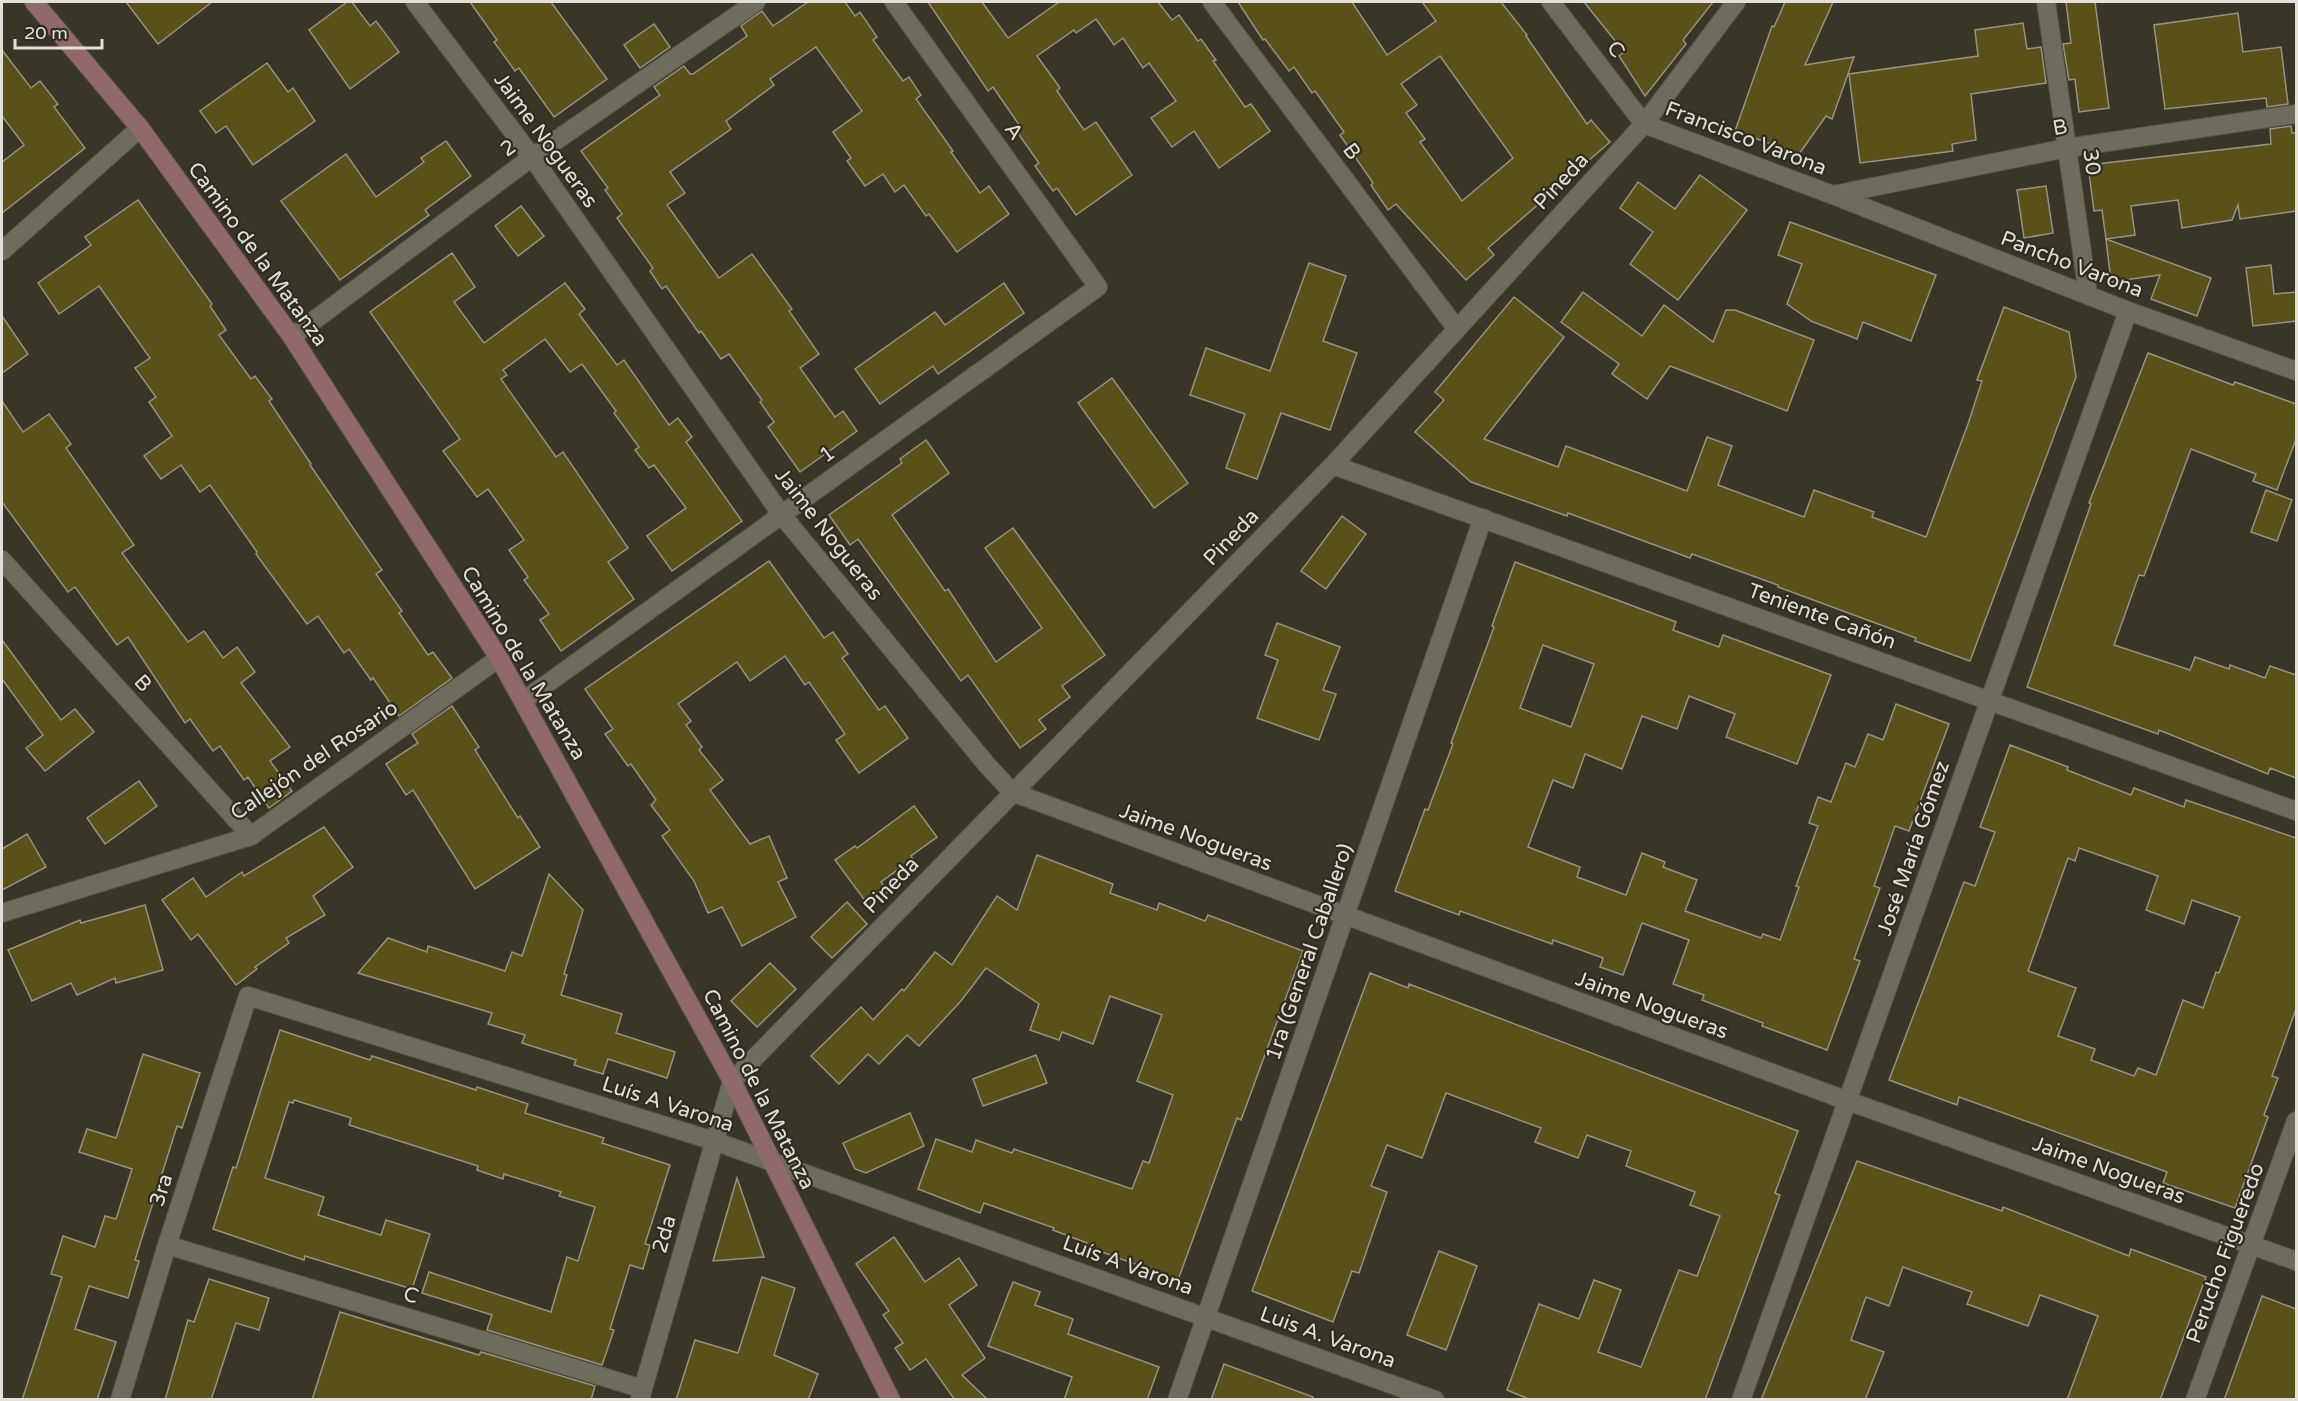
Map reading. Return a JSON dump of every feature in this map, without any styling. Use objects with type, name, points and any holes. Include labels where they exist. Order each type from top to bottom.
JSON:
[{"type":"main road","name":"Camino de la Matanza","points":[[34,2],[140,128],[292,337],[499,658],[732,1081],[891,1400]]},
{"type":"street","name":"Jaime Nogueras","points":[[415,2],[532,158],[781,514],[987,765],[1012,792],[1848,1101],[2296,1261]]},
{"type":"street","name":"2","points":[[292,337],[532,158],[756,2]]},
{"type":"street","name":"A","points":[[894,2],[1098,287]]},
{"type":"street","name":"B","points":[[1212,2],[1456,328]]},
{"type":"street","name":"C","points":[[1551,2],[1644,124]]},
{"type":"street","name":"Pineda","points":[[732,1081],[1333,465],[1644,124],[1736,2]]},
{"type":"street","name":"30","points":[[2046,2],[2088,294]]},
{"type":"street","name":"B","points":[[1833,195],[2067,148],[2296,114]]},
{"type":"street","name":"Francisco Varona","points":[[1644,124],[1833,195]]},
{"type":"street","points":[[2,252],[140,128]]},
{"type":"street","name":"Pancho Varona","points":[[1833,195],[2128,311],[2296,370]]},
{"type":"street","name":"1","points":[[523,701],[1098,287]]},
{"type":"street","name":"José María Gómez","points":[[1742,1400],[2128,311]]},
{"type":"street","name":"Teniente Cañón","points":[[1333,465],[2296,811]]},
{"type":"street","name":"1ra (General Caballero)","points":[[1177,1400],[1483,518]]},
{"type":"street","name":"B","points":[[2,560],[251,836]]},
{"type":"street","name":"Callejón del Rosario","points":[[2,913],[251,836],[499,658]]},
{"type":"street","name":"Luís A Varona","points":[[248,996],[714,1141],[1206,1317]]},
{"type":"street","name":"3ra","points":[[120,1400],[167,1245],[248,996]]},
{"type":"street","name":"2da","points":[[641,1394],[732,1081]]},
{"type":"street","name":"Perucho Figueredo","points":[[2195,1400],[2296,1121]]},
{"type":"street","name":"C","points":[[167,1245],[641,1394]]},
{"type":"street","name":"Luis A. Varona","points":[[1206,1317],[1435,1400]]},
{"type":"building","points":[[126,2],[212,2],[158,44]]},
{"type":"building","points":[[347,2],[352,2],[370,26],[376,21],[399,52],[350,89],[309,30]]},
{"type":"building","points":[[470,2],[551,2],[607,79],[554,117],[519,68],[515,71],[494,42],[497,40]]},
{"type":"building","points":[[808,2],[845,2],[855,16],[860,12],[877,37],[873,40],[903,81],[909,77],[921,95],[916,99],[980,193],[989,186],[1009,214],[957,252],[929,214],[926,216],[904,185],[895,192],[883,174],[865,186],[847,161],[851,158],[833,132],[862,111],[816,47],[770,79],[774,85],[726,121],[731,129],[670,172],[685,193],[667,205],[719,278],[752,254],[792,309],[789,311],[819,354],[800,368],[835,417],[843,411],[857,431],[800,472],[768,427],[774,422],[760,402],[762,400],[729,354],[721,359],[701,331],[699,333],[666,286],[662,289],[650,271],[653,268],[617,218],[622,214],[605,190],[608,188],[581,151],[660,95],[654,87],[684,66],[690,74],[693,74],[747,36],[741,26],[762,11],[773,26]]},
{"type":"building","points":[[928,2],[982,2],[1008,38],[1059,2],[1158,2],[1172,20],[1179,15],[1198,41],[1201,39],[1216,60],[1213,61],[1245,107],[1251,104],[1270,131],[1219,168],[1194,131],[1172,147],[1151,118],[1176,101],[1149,63],[1143,68],[1123,38],[1114,45],[1096,19],[1076,33],[1074,30],[1037,56],[1060,88],[1057,91],[1084,130],[1096,122],[1132,175],[1076,215],[1057,188],[1053,191],[1035,166],[1039,163],[1015,129],[1020,126],[993,87],[988,91]]},
{"type":"building","points":[[1238,2],[1352,2],[1387,55],[1436,21],[1422,2],[1501,2],[1527,35],[1587,124],[1591,120],[1610,142],[1488,248],[1494,255],[1466,280],[1396,204],[1388,210],[1371,185],[1373,183],[1340,135],[1344,132],[1315,91],[1312,93],[1294,67],[1289,71],[1265,39],[1263,40]],"holes":[[[1440,56],[1513,158],[1462,201],[1420,142],[1425,139],[1406,113],[1417,105],[1401,84]]]},
{"type":"building","points":[[1584,2],[1713,2],[1683,40],[1686,44],[1645,96],[1619,56],[1624,52]]},
{"type":"building","points":[[1785,2],[1833,2],[1805,65],[1854,57],[1832,119],[1826,116],[1799,154],[1735,131],[1772,26],[1774,27]]},
{"type":"building","points":[[2066,2],[2095,2],[2109,108],[2079,112],[2075,79],[2069,80],[2063,44],[2071,43]]},
{"type":"building","points":[[2238,13],[2243,52],[2281,47],[2288,104],[2267,107],[2266,98],[2165,109],[2154,25]]},
{"type":"building","points":[[2023,23],[2027,49],[2041,47],[2046,83],[1971,94],[1976,140],[1952,144],[1953,151],[1860,163],[1849,74],[1978,56],[1975,30]]},
{"type":"building","points":[[654,24],[670,47],[640,68],[624,45]]},
{"type":"building","points":[[2,50],[31,88],[40,81],[58,104],[54,107],[85,148],[2,213],[2,162],[24,145],[2,116]]},
{"type":"building","points":[[267,63],[288,92],[293,88],[315,121],[253,165],[226,126],[216,133],[200,111]]},
{"type":"building","points":[[2291,126],[2292,133],[2296,133],[2296,211],[2240,219],[2238,205],[2232,220],[2182,228],[2178,200],[2131,206],[2135,235],[2106,239],[2102,210],[2094,211],[2088,165],[2271,144],[2270,129]]},
{"type":"building","points":[[446,141],[471,176],[425,210],[429,215],[340,280],[281,201],[346,154],[376,197],[424,162],[421,158]]},
{"type":"building","points":[[1700,175],[1747,210],[1678,300],[1630,264],[1653,232],[1620,208],[1638,182],[1675,209]]},
{"type":"building","points":[[2046,186],[2053,233],[2024,238],[2017,190]]},
{"type":"building","points":[[138,200],[212,304],[210,306],[226,330],[219,335],[251,379],[255,376],[272,399],[269,401],[310,465],[382,570],[376,574],[402,611],[399,613],[428,655],[433,652],[452,678],[399,716],[373,678],[371,680],[349,649],[344,653],[318,616],[307,624],[210,485],[200,492],[181,465],[161,479],[144,456],[172,436],[149,402],[156,397],[135,368],[150,358],[99,286],[59,314],[38,283],[91,245],[85,237]]},
{"type":"building","points":[[521,206],[544,236],[518,256],[495,226]]},
{"type":"building","points":[[1790,222],[1936,275],[1911,341],[1863,322],[1857,339],[1811,321],[1787,304],[1802,264],[1778,255]]},
{"type":"building","points":[[2106,239],[2211,278],[2197,316],[2151,299],[2160,275],[2111,282]]},
{"type":"building","points":[[452,253],[475,287],[454,302],[484,343],[565,283],[585,309],[579,314],[617,365],[624,360],[669,425],[678,418],[692,437],[686,442],[742,521],[672,571],[647,536],[686,508],[654,465],[649,468],[635,450],[639,447],[582,364],[570,372],[545,339],[503,370],[507,375],[501,379],[556,457],[563,452],[628,548],[608,562],[634,599],[561,651],[540,620],[549,614],[524,580],[528,577],[509,550],[524,540],[488,489],[477,497],[443,451],[460,439],[370,312]]},
{"type":"building","points":[[1309,263],[1346,276],[1323,341],[1357,353],[1330,430],[1281,413],[1257,479],[1226,468],[1245,414],[1190,395],[1206,348],[1270,371]]},
{"type":"building","points":[[2271,265],[2274,294],[2296,292],[2296,321],[2253,326],[2246,268]]},
{"type":"building","points":[[1004,283],[1024,313],[938,374],[933,366],[880,404],[855,369],[935,312],[945,325]]},
{"type":"building","points":[[1583,292],[1642,336],[1664,305],[1713,342],[1726,310],[1735,310],[1814,340],[1787,411],[1670,366],[1647,399],[1612,374],[1619,364],[1561,322]]},
{"type":"building","points":[[1514,297],[1564,337],[1484,439],[1558,467],[1566,446],[1687,491],[1707,437],[1732,446],[1718,485],[1804,517],[1814,490],[1874,512],[1872,517],[1926,537],[1968,424],[1982,381],[1977,380],[2004,307],[2069,332],[2076,377],[1970,661],[1915,641],[1916,638],[1692,554],[1690,558],[1568,513],[1567,516],[1471,482],[1415,432],[1444,400],[1435,392]]},
{"type":"building","points":[[2,316],[28,354],[2,373]]},
{"type":"building","points":[[2148,353],[2233,385],[2235,382],[2296,404],[2296,439],[2277,490],[2253,481],[2256,474],[2191,449],[2144,576],[2139,575],[2114,645],[2190,670],[2195,657],[2229,669],[2230,665],[2265,678],[2270,666],[2296,675],[2296,778],[2270,768],[2268,774],[2159,730],[2158,734],[2027,687],[2091,504],[2089,503]]},
{"type":"building","points":[[1112,378],[1188,483],[1154,508],[1078,403]]},
{"type":"building","points":[[2,401],[23,432],[49,414],[71,444],[66,448],[134,545],[122,553],[188,642],[204,631],[223,658],[237,647],[255,672],[241,683],[290,747],[270,761],[292,791],[269,808],[248,777],[244,780],[220,746],[213,751],[190,719],[185,723],[128,637],[117,645],[75,587],[68,592],[2,502]]},
{"type":"building","points":[[926,440],[949,473],[892,515],[945,591],[948,589],[996,662],[1042,628],[985,548],[1013,528],[1105,655],[1062,686],[1070,697],[1039,720],[1046,729],[1020,748],[968,675],[961,681],[858,539],[850,545],[829,515],[902,463],[900,459]]},
{"type":"building","points":[[2266,490],[2292,500],[2277,541],[2251,532]]},
{"type":"building","points":[[1342,516],[1366,534],[1326,589],[1301,571]]},
{"type":"building","points":[[769,561],[824,638],[833,632],[848,654],[842,658],[879,710],[885,706],[908,738],[859,773],[836,740],[845,734],[809,682],[805,685],[785,656],[750,681],[737,662],[678,704],[691,721],[686,725],[702,747],[699,750],[723,780],[710,790],[750,844],[769,836],[787,878],[778,882],[796,917],[742,946],[722,907],[708,913],[694,881],[662,836],[670,830],[651,805],[656,800],[631,764],[628,766],[605,734],[613,729],[585,689]]},
{"type":"building","points":[[1515,562],[1676,622],[1673,630],[1719,647],[1723,635],[1831,675],[1797,764],[1726,737],[1735,714],[1689,696],[1677,729],[1642,716],[1622,769],[1585,754],[1573,788],[1553,780],[1528,847],[1580,867],[1577,877],[1626,895],[1642,853],[1665,862],[1663,867],[1697,880],[1685,911],[1761,938],[1763,934],[1780,940],[1799,887],[1796,886],[1818,826],[1809,823],[1818,797],[1831,802],[1846,763],[1855,767],[1868,734],[1883,740],[1896,704],[1949,724],[1909,831],[1895,826],[1874,886],[1880,888],[1854,959],[1860,961],[1827,1050],[1762,1026],[1763,1023],[1702,1000],[1704,995],[1673,984],[1689,940],[1642,923],[1623,975],[1600,967],[1603,958],[1553,940],[1552,944],[1460,911],[1459,915],[1395,891],[1425,809],[1428,810],[1453,744],[1451,743],[1494,627],[1492,626]],"holes":[[[1543,645],[1594,664],[1571,727],[1520,708]]]},
{"type":"building","points":[[1277,623],[1340,647],[1323,690],[1336,694],[1319,740],[1257,718],[1278,660],[1265,655]]},
{"type":"building","points":[[2,640],[61,720],[75,709],[94,732],[45,771],[26,748],[43,735],[2,679]]},
{"type":"building","points":[[452,706],[479,747],[475,750],[518,818],[520,816],[540,847],[475,889],[413,790],[406,795],[386,764],[418,743],[412,734]]},
{"type":"building","points":[[2010,745],[2068,767],[2067,770],[2131,795],[2134,788],[2184,807],[2186,800],[2296,838],[2296,1009],[2272,1076],[2278,1078],[2264,1115],[2268,1117],[2235,1208],[2163,1183],[2167,1172],[1959,1097],[1957,1105],[1889,1080],[1964,882],[1975,886],[1995,832],[1980,827]],"holes":[[[2079,848],[2158,876],[2146,910],[2184,924],[2192,900],[2240,917],[2203,1008],[2183,1000],[2156,1075],[2138,1068],[2134,1076],[2091,1060],[2095,1049],[2058,1036],[2076,988],[2028,971],[2068,858],[2075,861]]]},
{"type":"building","points":[[139,781],[157,806],[105,844],[87,818]]},
{"type":"building","points":[[914,806],[937,837],[911,856],[913,859],[881,882],[888,892],[869,906],[835,860],[855,846],[857,848]]},
{"type":"building","points":[[324,827],[353,867],[313,896],[325,915],[286,938],[289,943],[255,967],[257,969],[236,985],[198,934],[191,940],[162,900],[193,878],[206,897],[242,872],[244,876]]},
{"type":"building","points":[[27,834],[46,867],[2,890],[2,849]]},
{"type":"building","points":[[1037,855],[1113,884],[1110,893],[1157,910],[1159,903],[1205,921],[1208,915],[1303,951],[1241,1120],[1237,1118],[1178,1280],[1086,1246],[1087,1243],[1053,1230],[1054,1228],[984,1203],[980,1213],[918,1189],[936,1139],[972,1152],[976,1140],[1012,1153],[1014,1149],[1132,1189],[1143,1161],[1149,1163],[1173,1095],[1137,1081],[1162,1015],[1110,996],[1093,1044],[1062,1032],[1059,1040],[1030,1030],[1039,1004],[986,968],[961,1001],[919,1046],[907,1035],[879,1064],[868,1054],[839,1084],[811,1056],[861,1007],[873,1020],[902,989],[904,991],[935,952],[952,965],[997,896],[1017,910]]},
{"type":"building","points":[[549,874],[583,910],[564,974],[567,975],[561,995],[622,1014],[616,1033],[675,1052],[667,1078],[608,1059],[603,1074],[574,1065],[576,1060],[522,1043],[525,1035],[488,1024],[492,1013],[358,973],[388,938],[427,952],[428,946],[505,971],[512,952],[522,956]]},
{"type":"building","points":[[847,902],[867,924],[832,958],[811,937]]},
{"type":"building","points":[[145,905],[163,970],[116,983],[115,978],[77,995],[71,983],[32,1001],[8,950],[80,920],[81,923]]},
{"type":"building","points":[[770,963],[796,989],[757,1027],[731,1001]]},
{"type":"building","points":[[1370,973],[1408,988],[1409,984],[1798,1131],[1775,1193],[1780,1195],[1705,1400],[1531,1400],[1507,1390],[1539,1304],[1579,1319],[1594,1280],[1621,1290],[1598,1352],[1641,1367],[1679,1270],[1697,1276],[1720,1216],[1690,1205],[1695,1192],[1626,1166],[1631,1151],[1587,1135],[1578,1158],[1535,1142],[1541,1128],[1446,1093],[1422,1158],[1387,1145],[1371,1186],[1387,1192],[1359,1273],[1352,1271],[1333,1322],[1252,1291]]},
{"type":"building","points":[[280,1030],[370,1060],[372,1056],[476,1090],[477,1087],[528,1104],[525,1113],[604,1138],[602,1143],[670,1165],[645,1244],[650,1245],[643,1269],[630,1265],[610,1329],[614,1330],[602,1365],[487,1330],[492,1315],[422,1293],[429,1272],[551,1312],[567,1257],[578,1261],[595,1207],[559,1196],[561,1192],[504,1174],[503,1179],[477,1170],[478,1166],[349,1125],[351,1118],[294,1100],[293,1103],[289,1102],[265,1178],[324,1197],[318,1215],[381,1235],[386,1220],[430,1234],[412,1289],[305,1256],[304,1260],[213,1229],[233,1167],[236,1168]]},
{"type":"building","points":[[143,1054],[200,1073],[182,1128],[177,1126],[135,1260],[139,1261],[128,1298],[89,1286],[75,1329],[116,1342],[97,1400],[22,1400],[62,1277],[51,1274],[63,1236],[95,1247],[105,1216],[116,1219],[132,1169],[79,1152],[87,1129],[116,1138]]},
{"type":"building","points":[[1036,1055],[1047,1083],[983,1106],[973,1079]]},
{"type":"building","points":[[910,1113],[924,1146],[866,1173],[855,1169],[843,1143]]},
{"type":"building","points":[[1857,1161],[2002,1211],[2003,1207],[2129,1256],[2131,1249],[2206,1277],[2160,1400],[2067,1400],[2098,1316],[2040,1295],[2028,1326],[1967,1304],[1972,1292],[1903,1267],[1889,1306],[1866,1297],[1851,1340],[1884,1352],[1865,1400],[1761,1400]]},
{"type":"building","points":[[737,1178],[764,1257],[713,1261]]},
{"type":"building","points":[[894,1237],[925,1282],[959,1258],[977,1285],[949,1305],[985,1358],[962,1375],[988,1400],[955,1400],[926,1359],[910,1370],[895,1348],[903,1343],[883,1315],[889,1311],[856,1264]]},
{"type":"building","points":[[1439,1251],[1477,1266],[1446,1350],[1407,1335]]},
{"type":"building","points":[[762,1277],[795,1288],[774,1355],[818,1374],[808,1400],[676,1400],[695,1340],[738,1353]]},
{"type":"building","points":[[209,1279],[269,1298],[259,1330],[236,1323],[211,1400],[165,1400],[188,1320],[194,1322]]},
{"type":"building","points":[[1013,1282],[1040,1292],[1035,1305],[1073,1319],[1068,1334],[1159,1367],[1147,1400],[1064,1400],[1072,1377],[988,1346]]},
{"type":"building","points":[[2262,1296],[2296,1309],[2296,1400],[2224,1400]]},
{"type":"building","points":[[340,1312],[479,1355],[481,1352],[595,1386],[591,1400],[312,1400]]},
{"type":"building","points":[[1224,1364],[1313,1397],[1313,1400],[1211,1400]]}]
